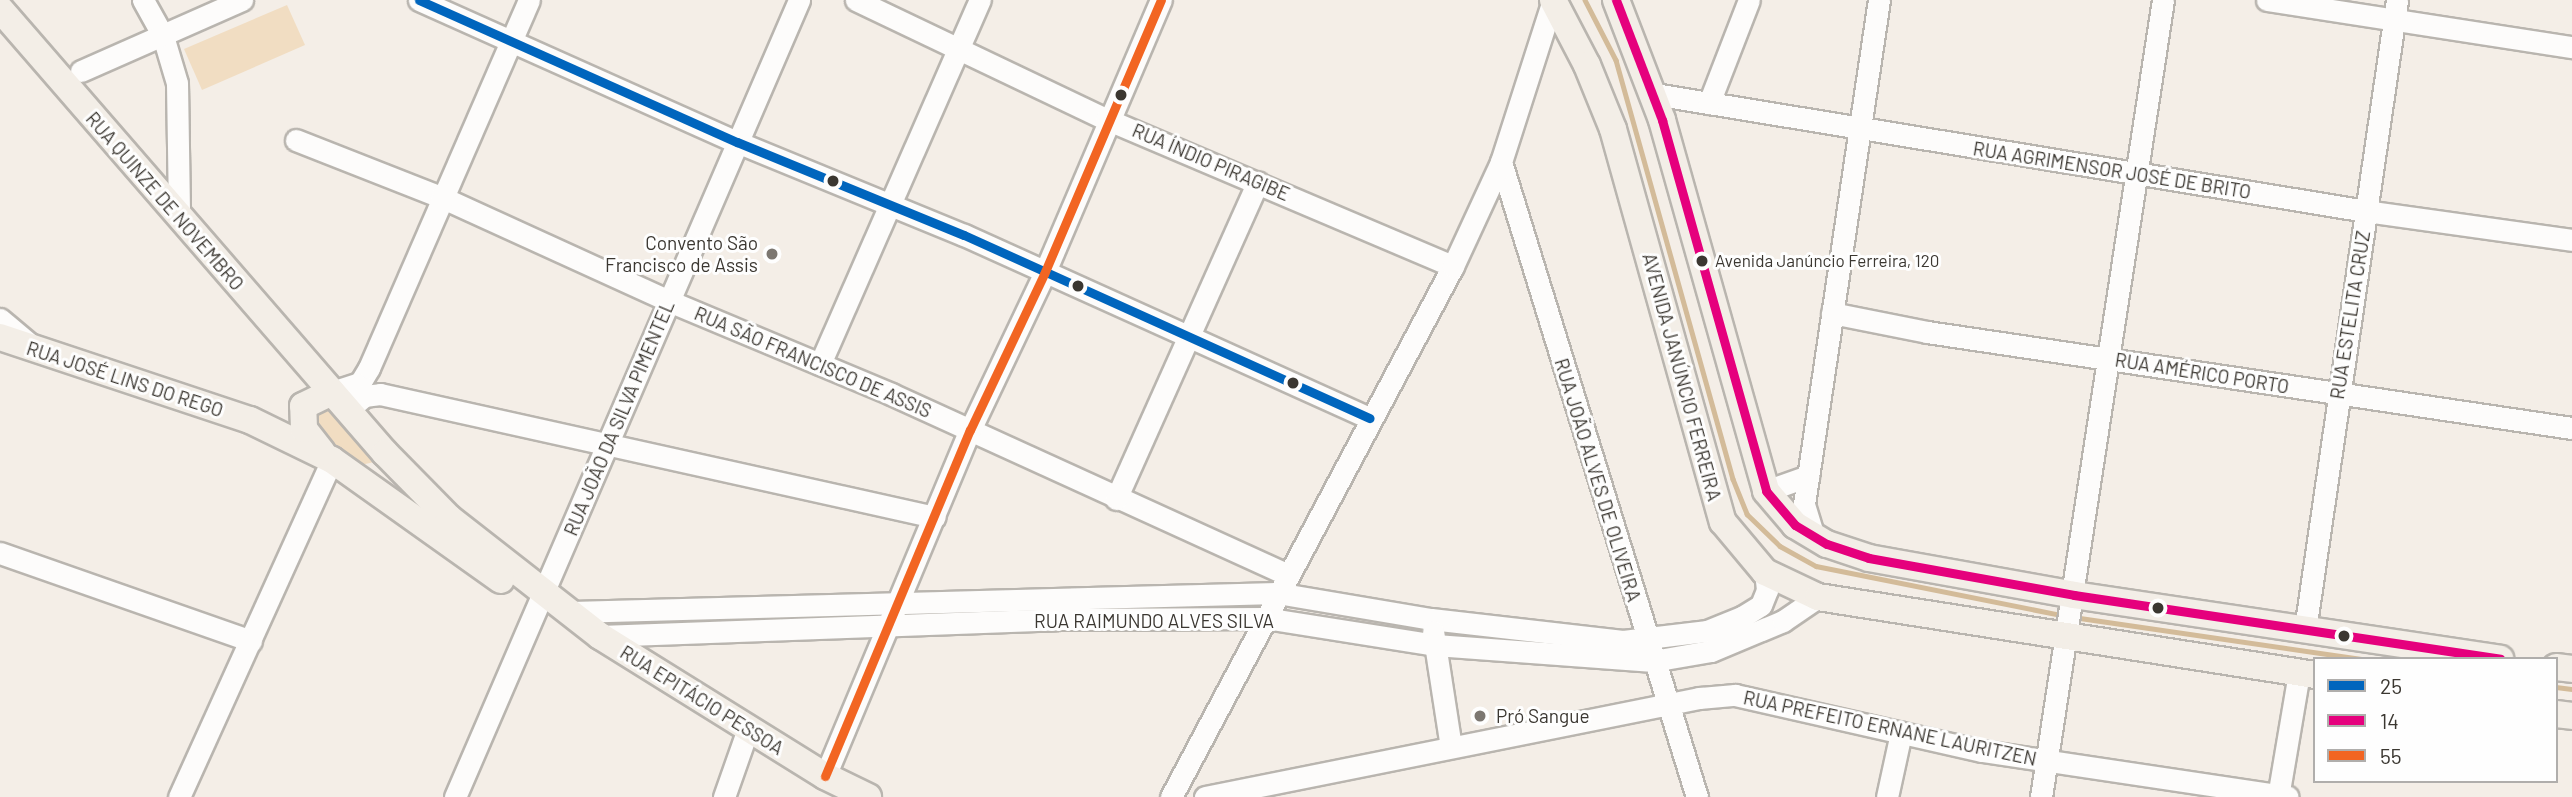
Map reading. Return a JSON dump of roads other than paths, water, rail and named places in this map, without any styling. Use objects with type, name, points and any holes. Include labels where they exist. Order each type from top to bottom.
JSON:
[{"type":"main road","name":"AVENIDA JANÚNCIO FERREIRA","points":[[1553,0],[1587,65],[1612,129],[1723,522],[1765,572],[1818,597],[2069,639],[2307,674]]},
{"type":"main road","points":[[1616,0],[1654,94],[1766,491],[1795,525],[1814,537],[1869,558],[2074,595],[2487,657]]},
{"type":"main road","name":"RUA QUINZE DE NOVEMBRO","points":[[0,9],[385,453],[449,518],[542,599]]},
{"type":"main road","name":"RUA JOSÉ LINS DO REGO","points":[[0,337],[250,420],[336,463]]},
{"type":"main road","points":[[250,420],[270,419],[303,406],[340,401]]},
{"type":"main road","points":[[303,406],[304,429],[336,463],[600,636]]},
{"type":"main road","points":[[336,463],[370,471],[385,453]]},
{"type":"main road","name":"RUA EPITÁCIO PESSOA","points":[[542,599],[571,612],[600,636],[825,776],[868,797]]},
{"type":"street","points":[[144,0],[163,36],[177,83],[179,218]]},
{"type":"street","points":[[81,71],[242,0]]},
{"type":"street","points":[[419,0],[737,142],[890,204],[1370,418]]},
{"type":"street","points":[[340,401],[360,383],[369,368],[441,197],[529,0]]},
{"type":"street","name":"RUA JOÃO DA SILVA PIMENTEL","points":[[455,797],[799,0]]},
{"type":"street","name":"RUA ÍNDIO PIRAGIBE","points":[[856,0],[1107,119],[1453,266]]},
{"type":"street","points":[[820,364],[962,49],[980,0]]},
{"type":"street","points":[[825,776],[896,616],[970,429],[1044,274],[1107,119],[1161,0]]},
{"type":"street","points":[[1171,797],[1453,266],[1501,162],[1553,0]]},
{"type":"street","points":[[1709,103],[1749,0]]},
{"type":"street","points":[[1814,537],[1804,504],[1879,0]]},
{"type":"street","points":[[2041,797],[2069,639],[2107,358],[2163,0]]},
{"type":"street","points":[[2267,0],[2396,8],[2572,47]]},
{"type":"street","name":"RUA ESTELITA CRUZ","points":[[2305,630],[2337,395],[2396,8]]},
{"type":"street","name":"RUA AGRIMENSOR JOSÉ DE BRITO","points":[[1654,94],[2366,211],[2572,240]]},
{"type":"street","name":"RUA SÃO FRANCISCO DE ASSIS","points":[[296,140],[441,197],[670,301],[970,429],[1116,499],[1282,584]]},
{"type":"street","name":"RUA JOÃO ALVES DE OLIVEIRA","points":[[1501,162],[1666,705],[1697,797]]},
{"type":"street","points":[[1116,499],[1258,182]]},
{"type":"street","name":"RUA AMÉRICO PORTO","points":[[1832,313],[1927,332],[2572,428]]},
{"type":"street","points":[[0,319],[38,351]]},
{"type":"street","points":[[340,401],[380,394],[606,442],[750,479],[935,517]]},
{"type":"street","points":[[179,797],[336,463]]},
{"type":"street","points":[[1766,491],[1808,476]]},
{"type":"street","points":[[0,553],[251,641]]},
{"type":"street","name":"RUA RAIMUNDO ALVES SILVA","points":[[600,636],[896,616],[1058,609],[1155,595],[1282,584],[1431,619],[1580,638],[1647,640],[1707,631],[1742,617],[1761,605],[1767,590],[1765,572]]},
{"type":"street","points":[[1155,595],[1156,619]]},
{"type":"street","name":"RUA RAIMUNDO ALVES SILVA","points":[[1058,609],[1156,619],[1265,618],[1435,645],[1653,661],[1712,651],[1783,621],[1818,597]]},
{"type":"street","name":"RUA RAIMUNDO ALVES SILVA","points":[[571,612],[896,616]]},
{"type":"street","points":[[1431,619],[1451,747]]},
{"type":"street","points":[[658,670],[657,644],[669,631]]},
{"type":"street","points":[[2282,797],[2307,674]]},
{"type":"street","name":"RUA PREFEITO ERNANE LAURITZEN","points":[[1205,797],[1666,705],[1735,695],[1901,733],[2047,761],[2282,797]]},
{"type":"street","points":[[724,797],[748,729]]},
{"type":"street","points":[[1887,797],[1901,733]]},
{"type":"waterway","points":[[1585,0],[1616,60],[1733,479],[1747,514],[1780,546],[1816,566],[2061,615]]},
{"type":"waterway","points":[[2073,617],[2347,657]]},
{"type":"waterway","points":[[2558,687],[2572,689]]},
{"type":"place","name":"Convento São Francisco de Assis","points":[[772,254]]},
{"type":"place","name":"Avenida Janúncio Ferreira, 120","points":[[1702,261]]},
{"type":"place","name":"Pró Sangue","points":[[1480,716]]}]
